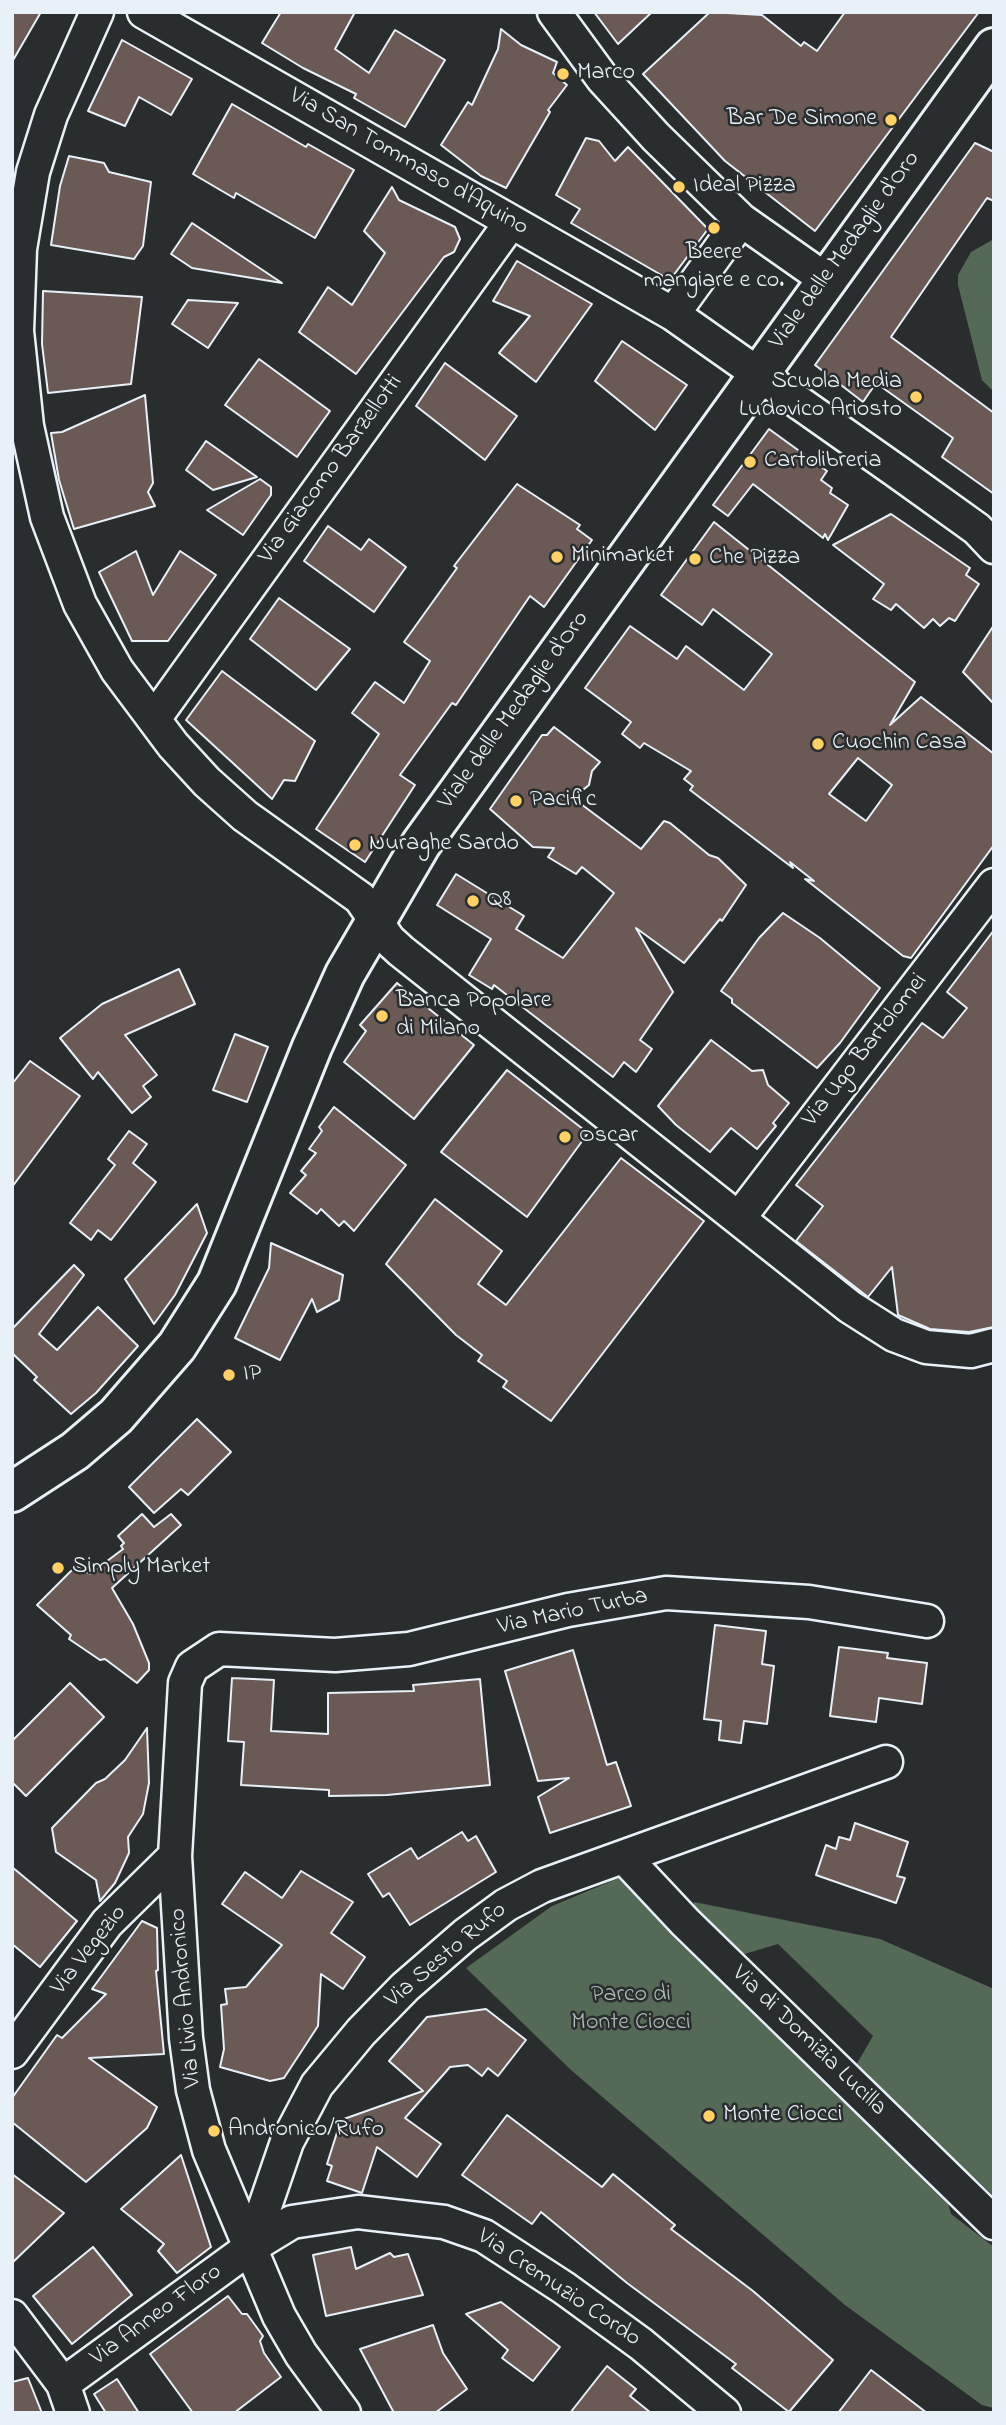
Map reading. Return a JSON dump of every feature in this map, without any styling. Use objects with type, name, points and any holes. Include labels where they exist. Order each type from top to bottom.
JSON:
[{"type":"main road","name":"Viale delle Medaglie d'Oro","points":[[12,1492],[75,1451],[116,1416],[177,1346],[202,1308],[230,1253],[328,1009],[376,919],[443,810],[994,48]]},
{"type":"street","points":[[97,12],[51,114],[33,172],[20,249],[17,331],[29,436],[47,517],[64,567],[117,670],[214,788],[254,823],[360,898],[389,940],[401,951],[850,1307],[894,1335],[940,1350],[971,1351],[994,1345]]},
{"type":"street","name":"Via San Tommaso d'Aquino","points":[[144,12],[673,314],[955,513],[994,547]]},
{"type":"street","points":[[554,12],[603,79],[629,109],[741,220],[825,279]]},
{"type":"street","points":[[673,314],[741,220]]},
{"type":"street","name":"Via Giacomo Barzellotti","points":[[155,719],[511,222]]},
{"type":"street","name":"Via Ugo Bartolomei","points":[[739,1218],[994,885]]},
{"type":"street","name":"Via Mario Turba","points":[[219,1649],[372,1654],[452,1641],[568,1610],[666,1593],[809,1602],[927,1621]]},
{"type":"street","name":"Via Livio Andronico","points":[[219,1649],[196,1662],[185,1683],[175,1856],[186,2038],[193,2090],[209,2150],[290,2336],[344,2413]]},
{"type":"street","name":"Via Sesto Rufo","points":[[251,2247],[271,2183],[302,2110],[336,2060],[419,1974],[506,1905],[549,1883],[886,1762]]},
{"type":"street","name":"Via Vegezio","points":[[12,2052],[107,1923],[175,1856]]},
{"type":"street","name":"Via di Domizia Lucilla","points":[[625,1857],[685,1922],[994,2223]]},
{"type":"street","name":"Via Cremuzio Cordo","points":[[251,2247],[292,2222],[358,2213],[416,2217],[461,2227],[484,2236],[564,2288],[641,2344],[724,2413]]},
{"type":"street","name":"Via Anneo Floro","points":[[68,2398],[251,2247]]},
{"type":"street","points":[[12,2316],[68,2398]]},
{"type":"green space","points":[[994,239],[994,392],[982,380],[958,285],[958,275],[971,252]]},
{"type":"green space","name":"Parco di Monte Ciocci","points":[[619,1878],[946,2196],[951,2214],[994,2247],[994,2408],[982,2405],[845,2305],[571,2070],[466,1968],[552,1906]]},
{"type":"green space","points":[[694,1902],[880,1939],[994,1989],[994,2196],[855,2067],[873,2036],[778,1944],[741,1955],[693,1914]]},
{"type":"building","points":[[12,12],[41,12],[12,62]]},
{"type":"building","points":[[281,12],[355,12],[335,49],[369,73],[395,30],[445,60],[405,127],[354,98],[356,94],[303,68],[262,43]]},
{"type":"building","points":[[594,12],[652,12],[618,44]]},
{"type":"building","points":[[710,12],[762,15],[801,46],[804,42],[817,51],[845,12],[979,12],[815,231],[725,161],[643,74]]},
{"type":"building","points":[[501,29],[521,45],[557,62],[553,73],[567,85],[548,110],[550,112],[506,188],[481,176],[441,145],[468,102],[472,105],[498,49]]},
{"type":"building","points":[[122,40],[192,79],[171,115],[139,97],[125,126],[88,111]]},
{"type":"building","points":[[232,104],[306,147],[308,144],[354,170],[315,238],[236,193],[234,198],[193,174]]},
{"type":"building","points":[[586,138],[599,141],[615,161],[628,147],[708,229],[670,280],[571,223],[580,209],[556,195]]},
{"type":"building","points":[[975,143],[994,152],[994,201],[987,198],[891,337],[994,413],[994,494],[942,457],[953,438],[876,383],[863,402],[815,365]]},
{"type":"building","points":[[69,156],[104,163],[109,172],[151,182],[143,246],[134,259],[51,245],[60,186]]},
{"type":"building","points":[[392,187],[399,200],[455,227],[460,239],[454,252],[444,257],[356,374],[299,332],[328,287],[352,305],[385,253],[364,231]]},
{"type":"building","points":[[192,223],[282,283],[192,268],[171,254]]},
{"type":"building","points":[[517,261],[592,304],[536,382],[499,353],[530,316],[493,301]]},
{"type":"building","points":[[43,291],[142,297],[131,384],[48,393],[42,344]]},
{"type":"building","points":[[188,300],[238,303],[208,348],[172,324]]},
{"type":"building","points":[[622,341],[687,385],[655,430],[595,381]]},
{"type":"building","points":[[259,359],[330,411],[297,457],[225,405]]},
{"type":"building","points":[[445,363],[517,416],[485,460],[416,406]]},
{"type":"building","points":[[145,395],[153,483],[148,492],[155,506],[74,529],[59,480],[51,433],[62,432]]},
{"type":"building","points":[[769,429],[827,471],[821,480],[832,488],[830,493],[848,505],[828,540],[825,534],[823,538],[753,484],[728,516],[713,505]]},
{"type":"building","points":[[206,441],[257,477],[213,490],[186,470]]},
{"type":"building","points":[[260,479],[271,487],[271,495],[243,535],[207,510]]},
{"type":"building","points":[[517,484],[580,525],[577,529],[592,540],[544,607],[530,596],[456,705],[452,703],[400,775],[415,785],[365,862],[316,829],[379,734],[352,713],[375,682],[404,703],[430,661],[404,642],[457,568],[454,566]]},
{"type":"building","points":[[891,514],[970,568],[966,575],[979,584],[955,621],[949,618],[940,626],[933,619],[924,628],[896,604],[891,610],[873,599],[884,584],[833,545]]},
{"type":"building","points":[[714,522],[915,682],[890,725],[921,697],[994,754],[994,845],[911,958],[903,956],[805,879],[814,881],[790,862],[793,868],[690,790],[693,786],[684,779],[691,771],[644,743],[640,748],[622,734],[631,722],[585,688],[630,626],[677,659],[686,646],[744,690],[772,654],[713,609],[702,625],[661,595]],"holes":[[[858,758],[892,785],[866,821],[829,794]]]},
{"type":"building","points":[[328,526],[361,550],[369,539],[406,567],[374,612],[304,561]]},
{"type":"building","points":[[136,551],[153,595],[180,551],[216,575],[168,641],[132,641],[99,572]]},
{"type":"building","points":[[279,598],[350,649],[316,690],[250,639]]},
{"type":"building","points":[[994,625],[994,704],[963,672]]},
{"type":"building","points":[[222,671],[315,741],[295,781],[284,780],[272,799],[186,720]]},
{"type":"building","points":[[554,727],[600,762],[592,771],[589,785],[573,798],[641,849],[664,821],[670,823],[709,855],[718,858],[746,885],[722,921],[720,919],[684,963],[636,928],[673,992],[640,1040],[652,1049],[636,1072],[624,1062],[613,1077],[494,985],[492,989],[469,975],[491,939],[437,905],[456,874],[524,916],[516,929],[563,958],[614,893],[582,867],[576,874],[548,857],[554,848],[533,847],[490,809],[542,735],[547,735]]},
{"type":"building","points":[[783,913],[820,938],[880,988],[840,1043],[817,1068],[732,1003],[732,999],[721,991],[759,938]]},
{"type":"building","points":[[994,930],[994,1327],[969,1332],[930,1329],[898,1315],[892,1267],[868,1297],[796,1241],[823,1206],[796,1185],[922,1023],[943,1038],[967,1008],[947,992]]},
{"type":"building","points":[[179,969],[195,1004],[125,1035],[157,1075],[143,1086],[151,1097],[132,1113],[98,1072],[93,1079],[60,1038],[102,1004]]},
{"type":"building","points":[[397,983],[474,1045],[414,1119],[344,1062],[366,1031],[360,1025]]},
{"type":"building","points":[[235,1034],[268,1047],[247,1102],[213,1090]]},
{"type":"building","points":[[711,1040],[752,1071],[763,1070],[768,1085],[789,1103],[773,1123],[776,1126],[757,1149],[731,1128],[710,1152],[676,1125],[658,1106]]},
{"type":"building","points":[[30,1061],[80,1096],[12,1187],[12,1084]]},
{"type":"building","points":[[507,1070],[588,1133],[527,1217],[441,1152]]},
{"type":"building","points":[[334,1107],[406,1165],[354,1231],[344,1221],[339,1226],[321,1209],[317,1214],[290,1193],[306,1175],[301,1171],[316,1153],[309,1149],[322,1131],[319,1127]]},
{"type":"building","points":[[129,1131],[147,1144],[133,1163],[156,1182],[111,1240],[98,1230],[91,1240],[70,1223],[115,1165],[108,1159]]},
{"type":"building","points":[[621,1158],[704,1221],[551,1421],[503,1387],[507,1381],[478,1361],[482,1355],[456,1335],[386,1264],[435,1199],[502,1251],[478,1284],[506,1305]]},
{"type":"building","points":[[197,1204],[207,1233],[175,1295],[154,1324],[125,1279]]},
{"type":"building","points":[[271,1243],[343,1275],[339,1300],[317,1312],[312,1299],[280,1360],[235,1338],[269,1268]]},
{"type":"building","points":[[74,1265],[84,1275],[39,1334],[57,1350],[98,1307],[138,1346],[96,1393],[71,1414],[34,1380],[37,1377],[12,1353],[12,1329]]},
{"type":"building","points":[[197,1419],[231,1452],[188,1495],[181,1489],[154,1513],[129,1487]]},
{"type":"building","points":[[142,1514],[154,1527],[171,1514],[181,1525],[112,1588],[133,1624],[149,1663],[149,1670],[137,1683],[105,1659],[100,1660],[69,1639],[71,1635],[37,1605],[76,1566],[90,1574],[123,1549],[121,1546],[124,1543],[118,1536]]},
{"type":"building","points":[[715,1625],[766,1631],[762,1664],[774,1666],[767,1724],[744,1721],[741,1743],[719,1740],[721,1721],[704,1719]]},
{"type":"building","points":[[839,1647],[888,1653],[887,1658],[927,1663],[922,1704],[879,1698],[876,1722],[830,1716]]},
{"type":"building","points":[[573,1650],[607,1765],[616,1762],[631,1806],[550,1833],[538,1797],[569,1778],[538,1781],[505,1671]]},
{"type":"building","points":[[232,1678],[274,1680],[271,1731],[328,1734],[328,1693],[414,1691],[413,1685],[480,1679],[490,1785],[387,1795],[329,1796],[329,1790],[241,1785],[244,1742],[228,1741]]},
{"type":"building","points":[[70,1683],[104,1717],[26,1796],[12,1782],[12,1741]]},
{"type":"building","points":[[147,1728],[149,1783],[143,1814],[128,1837],[129,1853],[115,1883],[100,1901],[96,1880],[56,1852],[52,1828],[96,1783],[105,1779],[125,1760]]},
{"type":"building","points":[[855,1823],[908,1842],[897,1876],[905,1878],[896,1903],[816,1875],[826,1845],[836,1849],[839,1837],[850,1840]]},
{"type":"building","points":[[462,1832],[468,1841],[476,1836],[496,1872],[410,1925],[389,1893],[383,1897],[368,1874],[411,1848],[418,1859]]},
{"type":"building","points":[[12,1867],[77,1921],[40,1967],[12,1944]]},
{"type":"building","points":[[301,1871],[353,1902],[331,1933],[365,1957],[343,1989],[321,1974],[318,2026],[284,2078],[270,2081],[220,2067],[224,2049],[221,2005],[227,2004],[225,1989],[246,1987],[282,1945],[222,1904],[245,1872],[282,1898]]},
{"type":"building","points":[[142,1921],[157,1928],[156,1971],[164,2054],[89,2058],[157,2107],[147,2128],[86,2182],[12,2122],[12,2098],[57,2035],[62,2038],[106,1994],[92,1989]]},
{"type":"building","points":[[486,2009],[526,2040],[498,2076],[488,2068],[482,2076],[468,2065],[450,2067],[405,2118],[441,2144],[417,2177],[377,2147],[362,2193],[327,2181],[332,2166],[327,2164],[341,2120],[423,2091],[389,2061],[427,2017]]},
{"type":"building","points":[[507,2115],[602,2187],[613,2174],[675,2225],[671,2229],[753,2291],[833,2360],[789,2412],[732,2368],[736,2364],[627,2283],[541,2212],[532,2224],[462,2175]]},
{"type":"building","points":[[181,2155],[211,2247],[177,2273],[158,2251],[164,2244],[121,2209]]},
{"type":"building","points":[[12,2174],[64,2213],[12,2263]]},
{"type":"building","points":[[93,2247],[132,2295],[72,2344],[33,2296]]},
{"type":"building","points":[[351,2247],[356,2269],[390,2253],[394,2257],[408,2254],[423,2295],[326,2316],[313,2255]]},
{"type":"building","points":[[228,2296],[242,2314],[247,2314],[263,2336],[260,2341],[264,2353],[281,2377],[234,2413],[193,2413],[150,2354]]},
{"type":"building","points":[[501,2302],[560,2347],[533,2381],[502,2358],[508,2350],[466,2314]]},
{"type":"building","points":[[433,2325],[443,2353],[467,2389],[435,2413],[394,2413],[360,2349]]},
{"type":"building","points":[[607,2366],[636,2389],[630,2396],[651,2413],[570,2413]]},
{"type":"building","points":[[871,2370],[927,2413],[838,2413]]},
{"type":"building","points":[[28,2378],[42,2413],[12,2413],[12,2382]]},
{"type":"building","points":[[117,2379],[139,2413],[106,2413],[94,2394]]},
{"type":"place","name":"Marco","points":[[563,74]]},
{"type":"place","name":"Bar De Simone","points":[[891,120]]},
{"type":"place","name":"Ideal Pizza","points":[[679,187]]},
{"type":"place","name":"Beere mangiare e co.","points":[[714,228]]},
{"type":"place","name":"Scuola Media Ludovico Ariosto","points":[[916,397]]},
{"type":"place","name":"Cartolibreria","points":[[750,462]]},
{"type":"place","name":"Minimarket","points":[[557,557]]},
{"type":"place","name":"Che Pizza","points":[[695,559]]},
{"type":"place","name":"Cuochin Casa","points":[[818,744]]},
{"type":"place","name":"Pacific","points":[[516,801]]},
{"type":"place","name":"Nuraghe Sardo","points":[[355,845]]},
{"type":"place","name":"Q8","points":[[473,901]]},
{"type":"place","name":"Banca Popolare di Milano","points":[[382,1016]]},
{"type":"place","name":"Oscar","points":[[565,1137]]},
{"type":"place","name":"IP","points":[[229,1375]]},
{"type":"place","name":"Simply Market","points":[[58,1568]]},
{"type":"place","name":"Monte Ciocci","points":[[709,2116]]},
{"type":"place","name":"Andronico/Rufo","points":[[214,2131]]}]
